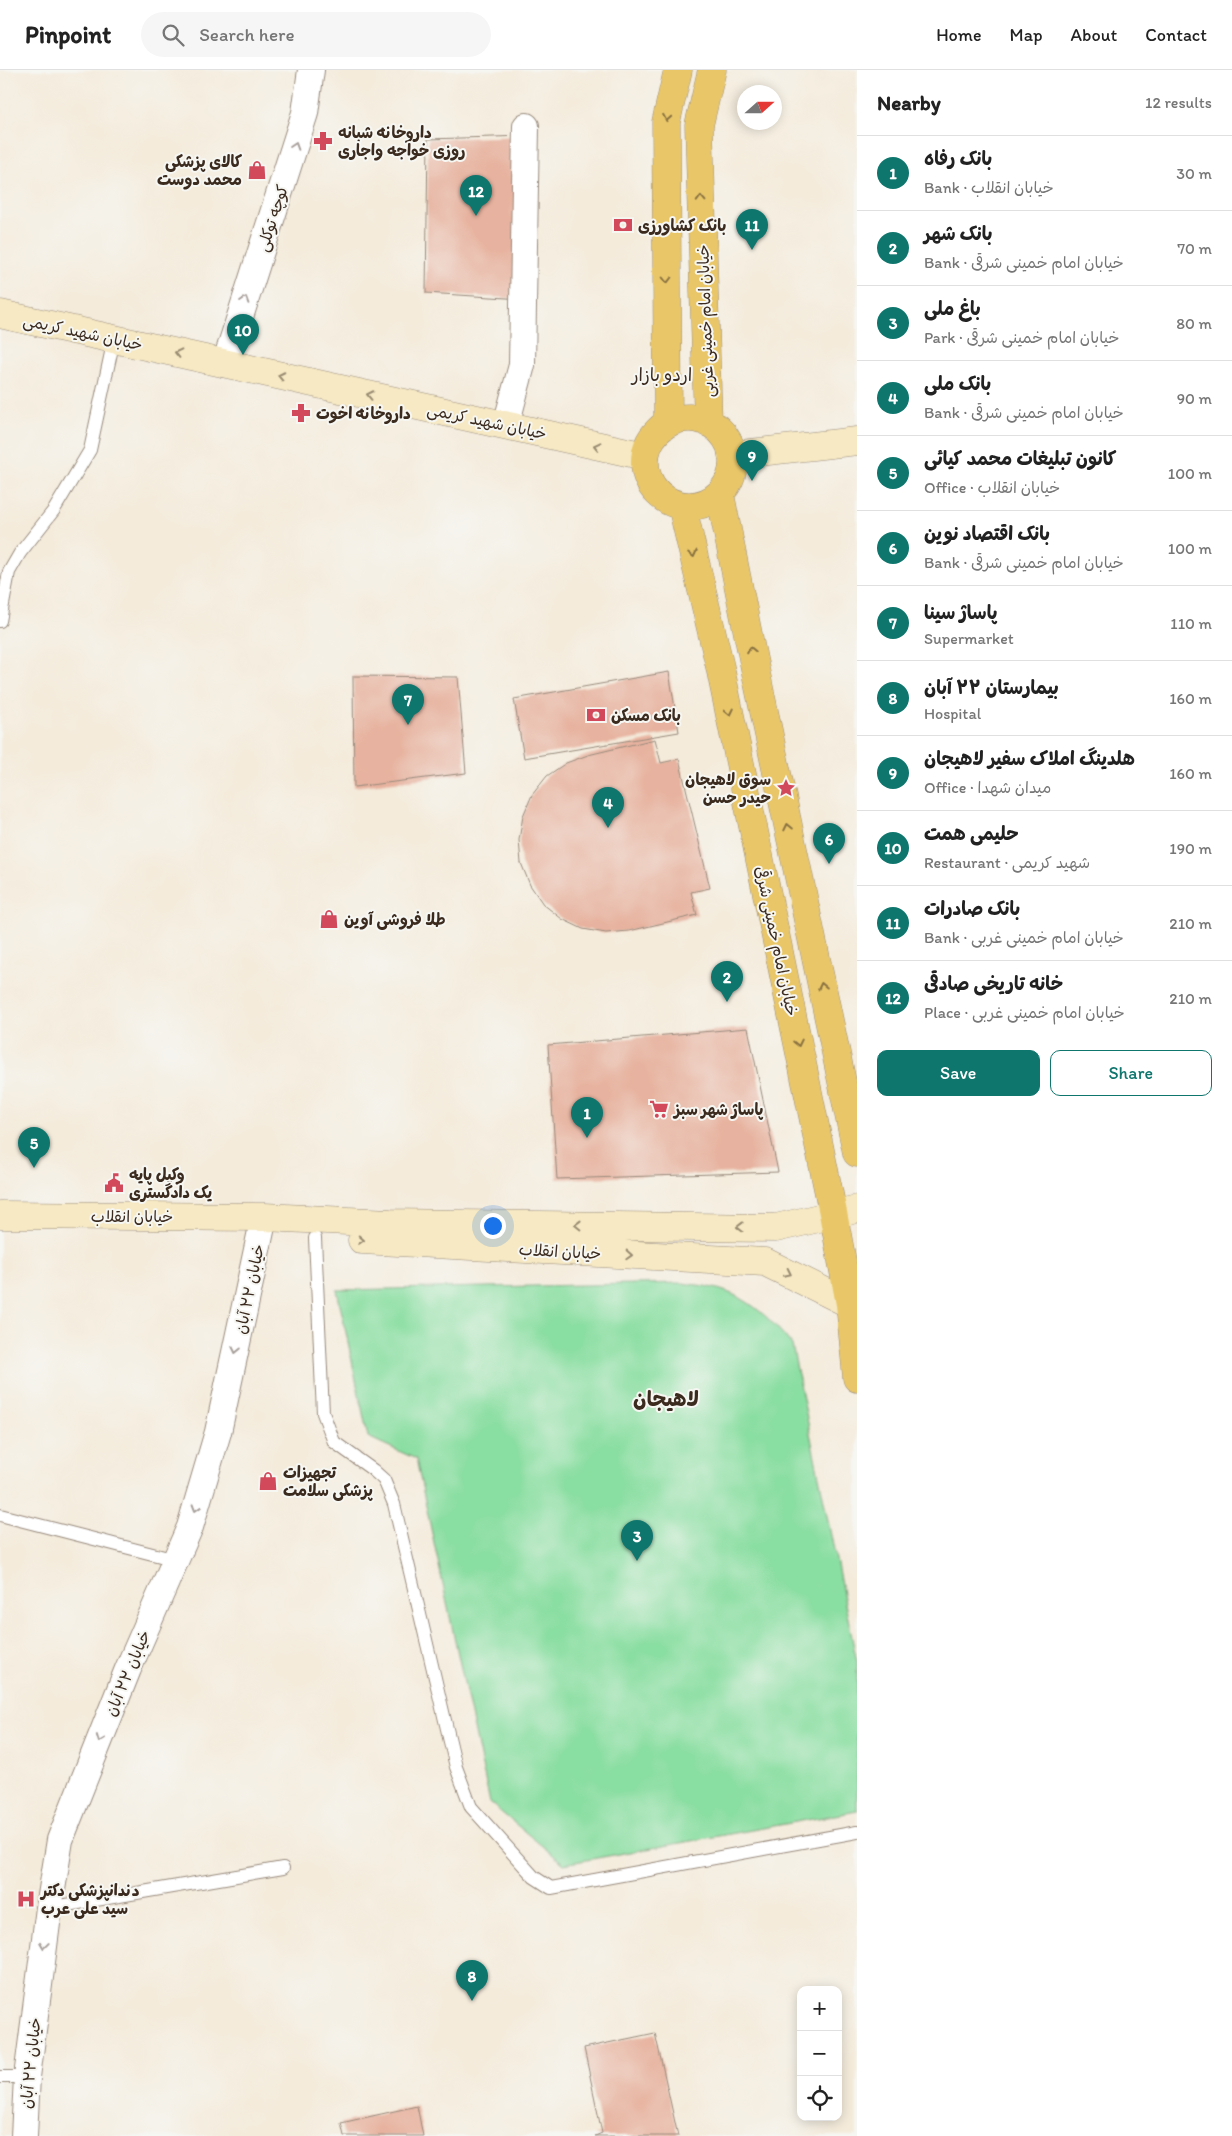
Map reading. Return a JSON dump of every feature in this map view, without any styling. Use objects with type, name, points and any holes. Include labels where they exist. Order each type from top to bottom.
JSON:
[{"type":"main road","points":[[668,423],[666,122],[678,70]]},
{"type":"main road","name":"خیابان امام خمینی غربی","points":[[708,423],[699,125],[712,70]]},
{"type":"main road","name":"خیابان شهید کریمی","points":[[0,314],[645,456]]},
{"type":"main road","points":[[681,418],[695,418],[708,423],[720,431],[728,442],[732,455],[732,469],[728,482],[720,494],[710,502],[696,506],[682,506],[669,502],[658,494],[649,483],[645,470],[645,456],[649,443],[656,432],[668,423],[681,418]]},
{"type":"main road","points":[[732,455],[857,442]]},
{"type":"main road","points":[[720,494],[857,1153]]},
{"type":"main road","name":"خیابان امام خمینی شرقی","points":[[682,506],[845,1211],[850,1304],[857,1378]]},
{"type":"main road","name":"خیابان انقلاب","points":[[0,1215],[264,1217],[390,1223],[776,1228],[845,1211]]},
{"type":"main road","name":"خیابان انقلاب","points":[[264,1217],[315,1238],[765,1262],[850,1304]]},
{"type":"street","name":"کوچه توکلی","points":[[225,364],[305,113],[311,70]]},
{"type":"street","points":[[506,425],[522,365],[526,126]]},
{"type":"street","name":"خیابان ۲۲ آبان","points":[[24,2136],[27,2077],[49,1908],[60,1840],[128,1669],[190,1527],[218,1432],[264,1217]]},
{"type":"lane","points":[[0,621],[9,572],[20,553],[54,510],[90,450],[114,339]]},
{"type":"lane","points":[[315,1238],[323,1413],[334,1442],[384,1480],[394,1504],[456,1768],[471,1807],[534,1877],[551,1888],[857,1832]]},
{"type":"lane","points":[[0,1515],[176,1560]]},
{"type":"lane","points":[[49,1908],[283,1868]]},
{"type":"lane","points":[[0,2077],[27,2077]]},
{"type":"green space","points":[[683,1283],[710,1287],[738,1297],[758,1310],[776,1326],[792,1345],[857,1662],[857,1811],[564,1864],[490,1803],[416,1459],[368,1437],[337,1290]]},
{"type":"building","points":[[526,136],[523,299],[426,293],[428,139]]},
{"type":"building","name":"بانک مسکن","points":[[669,672],[679,732],[524,758],[514,699]]},
{"type":"building","points":[[353,676],[458,677],[466,773],[354,787]]},
{"type":"building","points":[[655,739],[661,763],[679,759],[710,888],[691,892],[697,915],[629,931],[606,933],[583,929],[562,919],[543,904],[530,885],[521,863],[519,840],[523,816],[532,795],[547,776],[566,763],[588,755]]},
{"type":"building","name":"پاساژ شهر سبز","points":[[748,1028],[778,1172],[557,1179],[548,1045]]},
{"type":"building","points":[[655,2033],[678,2136],[595,2136],[602,2133],[584,2048]]},
{"type":"building","points":[[417,2106],[423,2136],[344,2136],[341,2123]]},
{"type":"place","name":"داروخانه شبانه روزی خواجه واجاری","points":[[323,141]]},
{"type":"place","name":"کالای پزشکی محمد دوست","points":[[257,170]]},
{"type":"place","name":"خانه تاریخی صادقی","points":[[476,216]]},
{"type":"place","name":"بانک کشاورزی","points":[[623,225]]},
{"type":"place","name":"بانک صادرات","points":[[752,250]]},
{"type":"place","name":"حلیمی همت","points":[[243,355]]},
{"type":"place","name":"داروخانه اخوت","points":[[301,413]]},
{"type":"place","name":"هلدینگ املاک سفیر لاهیجان","points":[[752,481]]},
{"type":"place","name":"بانک مسکن","points":[[596,715]]},
{"type":"place","name":"پاساژ سینا","points":[[408,725]]},
{"type":"place","name":"سوق لاهيجان حيدر حسن","points":[[786,788]]},
{"type":"place","name":"بانک ملی","points":[[608,828]]},
{"type":"place","name":"بانک اقتصاد نوین","points":[[829,864]]},
{"type":"place","name":"طلا فروشی آوین","points":[[329,919]]},
{"type":"place","name":"بانک شهر","points":[[727,1002]]},
{"type":"place","name":"پاساژ شهر سبز","points":[[659,1109]]},
{"type":"place","name":"بانک رفاه","points":[[587,1138]]},
{"type":"place","name":"کانون تبلیغات محمد کیائی","points":[[34,1168]]},
{"type":"place","name":"وکیل پایه یک دادگستری","points":[[114,1183]]},
{"type":"place","name":"تجهیزات پزشکی سلامت","points":[[268,1481]]},
{"type":"place","name":"باغ ملی","points":[[637,1561]]},
{"type":"place","name":"دندانپزشکی دکتر سید علی عرب","points":[[26,1899]]},
{"type":"place","name":"بیمارستان ۲۲ آبان","points":[[472,2001]]},
{"type":"district","name":"اردو بازار","points":[[662,375]]},
{"type":"district","name":"لاهیجان","points":[[666,1399]]}]
